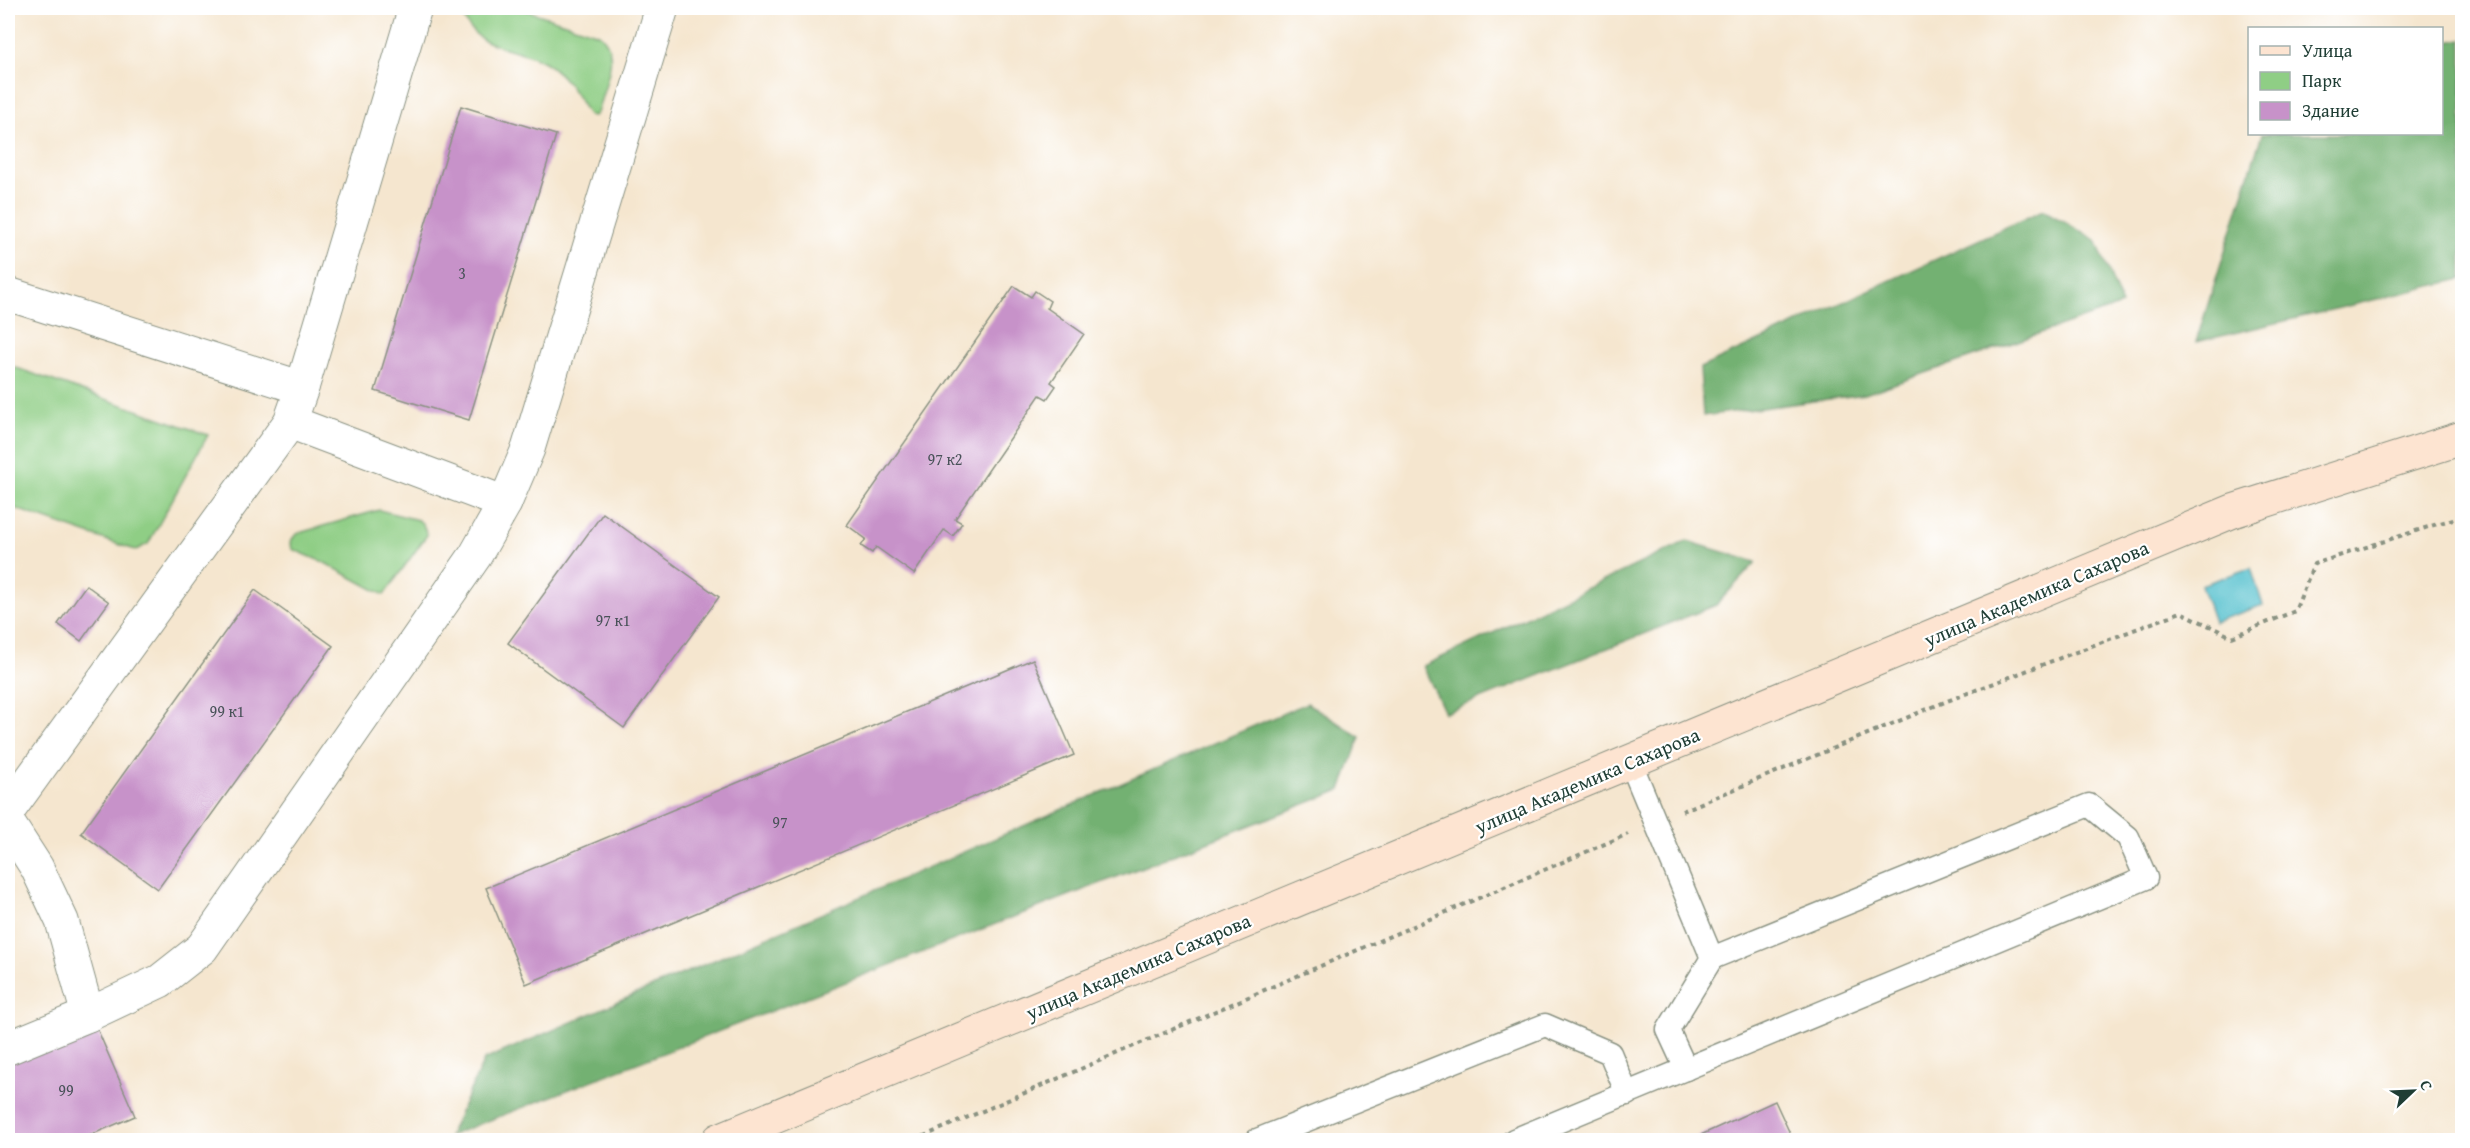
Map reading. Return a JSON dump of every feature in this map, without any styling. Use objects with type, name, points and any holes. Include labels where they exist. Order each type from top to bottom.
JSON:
[{"type":"main road","name":"улица Академика Сахарова","points":[[719,1140],[2233,511],[2463,438]]},
{"type":"street","points":[[8,811],[290,422],[415,8]]},
{"type":"street","points":[[8,1048],[88,1015],[160,981],[202,948],[475,556],[505,503],[528,449],[653,10]]},
{"type":"street","points":[[8,294],[302,388]]},
{"type":"street","points":[[290,422],[505,503]]},
{"type":"street","points":[[8,823],[37,868],[62,921],[88,1015]]},
{"type":"lane","points":[[1630,762],[1712,958]]},
{"type":"lane","points":[[1514,1140],[1627,1094],[2146,878],[2128,837],[2089,805],[1712,958],[1668,1030],[1686,1069]]},
{"type":"lane","points":[[1257,1140],[1545,1025],[1610,1053],[1627,1094]]},
{"type":"path","points":[[915,1140],[1656,822],[1947,700],[2181,612],[2232,637],[2295,611],[2314,564],[2463,516]]},
{"type":"green space","points":[[459,8],[519,8],[599,34],[610,51],[610,61],[607,82],[597,113],[594,116],[588,115],[567,82],[553,68],[536,58],[482,39],[473,32]]},
{"type":"green space","points":[[2462,39],[2462,279],[2196,342],[2262,135],[2443,135],[2443,43]]},
{"type":"green space","points":[[2043,210],[2096,240],[2122,305],[1865,394],[1703,416],[1700,368]]},
{"type":"green space","points":[[8,365],[208,435],[148,544],[136,550],[8,506]]},
{"type":"green space","points":[[379,510],[418,520],[423,524],[427,535],[384,595],[325,563],[292,549],[292,540],[299,533]]},
{"type":"green space","points":[[1687,541],[1756,562],[1716,605],[1445,713],[1423,666]]},
{"type":"green space","points":[[1307,703],[1360,737],[1341,790],[449,1136],[484,1060]]},
{"type":"water","points":[[2251,568],[2263,605],[2214,622],[2201,585]]},
{"type":"building","points":[[461,106],[556,135],[469,420],[375,391]]},
{"type":"building","points":[[1014,286],[1031,297],[1035,291],[1050,301],[1047,308],[1084,334],[1051,382],[1056,386],[1047,399],[1040,395],[955,519],[962,523],[953,536],[944,530],[914,574],[876,547],[872,553],[861,546],[866,539],[847,525]]},
{"type":"building","points":[[603,513],[719,597],[624,728],[508,643]]},
{"type":"building","points":[[86,585],[109,602],[81,641],[58,624]]},
{"type":"building","points":[[255,590],[333,646],[158,889],[81,833]]},
{"type":"building","points":[[1033,659],[1074,755],[526,984],[486,888]]},
{"type":"building","points":[[96,1026],[135,1116],[79,1140],[8,1140],[8,1064]]},
{"type":"building","points":[[1775,1101],[1793,1140],[1690,1140]]}]
